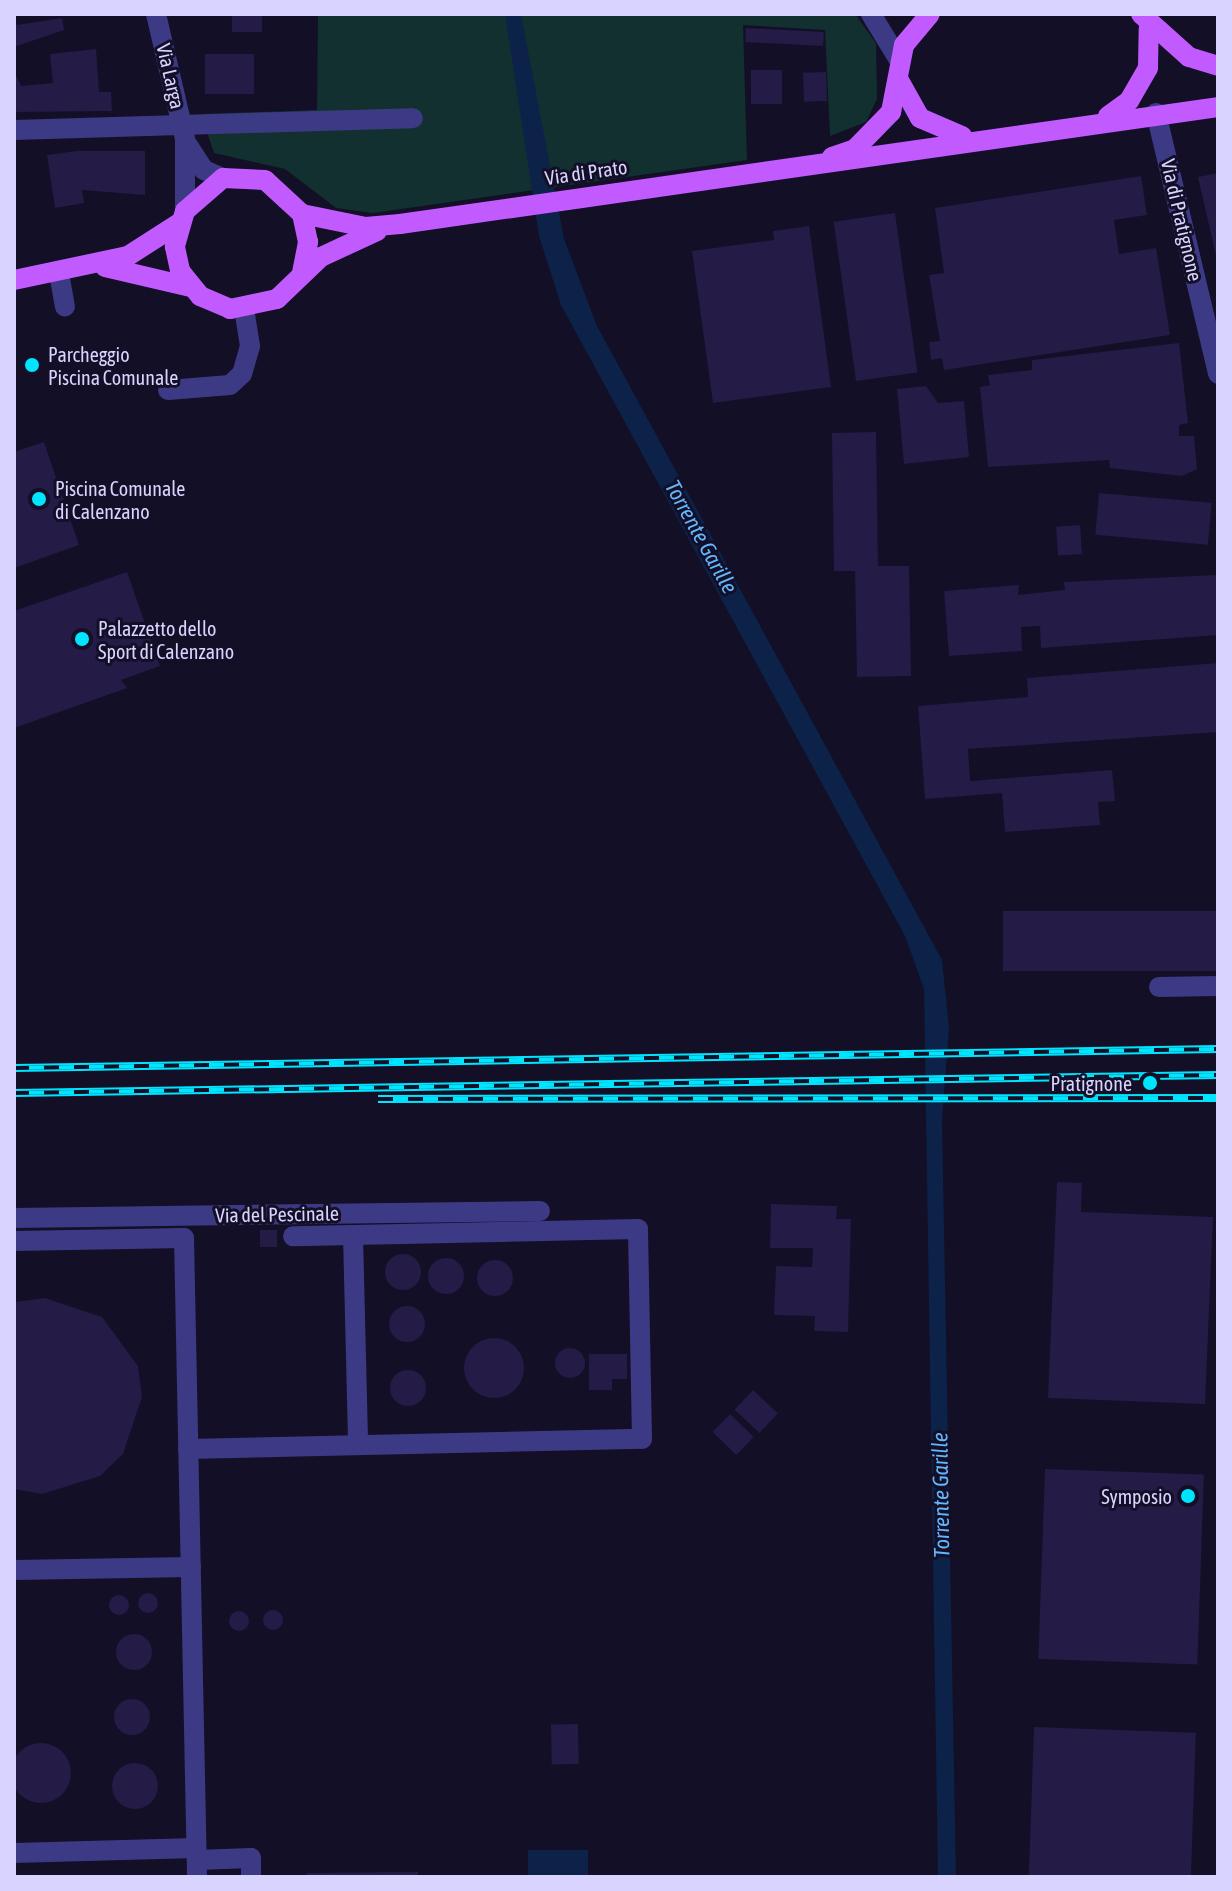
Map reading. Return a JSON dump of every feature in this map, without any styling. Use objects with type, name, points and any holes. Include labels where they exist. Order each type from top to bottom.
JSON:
[{"type":"main road","points":[[899,60],[910,33],[930,14]]},
{"type":"main road","points":[[1103,119],[1141,85],[1145,21],[1218,66]]},
{"type":"main road","name":"Via di Prato","points":[[778,170],[855,149],[891,112],[900,82],[899,60]]},
{"type":"main road","name":"Via di Prato","points":[[900,82],[920,118],[937,130],[975,138]]},
{"type":"main road","name":"Via di Prato","points":[[302,214],[366,227],[400,224],[778,170],[846,165],[975,138],[1103,119],[1218,107]]},
{"type":"main road","points":[[14,280],[95,266],[128,256],[183,216],[223,178],[265,180],[302,214],[308,242],[302,273]]},
{"type":"main road","points":[[183,216],[177,260],[190,287]]},
{"type":"main road","name":"Via di Prato","points":[[244,309],[277,299],[302,273],[336,248],[400,224]]},
{"type":"main road","points":[[95,266],[190,287],[214,304],[244,309]]},
{"type":"street","name":"Via Larga","points":[[156,14],[183,130],[183,216]]},
{"type":"street","points":[[871,14],[899,60]]},
{"type":"street","name":"Via di Pratignone","points":[[1156,113],[1218,374]]},
{"type":"street","points":[[14,130],[183,130],[413,118]]},
{"type":"street","name":"Via Larga","points":[[183,130],[204,170],[223,178]]},
{"type":"street","points":[[59,273],[65,306]]},
{"type":"street","points":[[168,390],[230,385],[242,374],[250,346],[244,309]]},
{"type":"street","points":[[1159,987],[1218,986]]},
{"type":"street","name":"Via del Pescinale","points":[[14,1218],[540,1211]]},
{"type":"street","points":[[188,1449],[642,1439],[638,1229],[293,1236]]},
{"type":"street","points":[[353,1235],[358,1445]]},
{"type":"street","points":[[14,1241],[184,1238],[197,1862]]},
{"type":"street","points":[[14,1570],[191,1567]]},
{"type":"street","points":[[14,1853],[197,1862],[227,1868],[251,1868]]},
{"type":"green space","points":[[318,14],[855,14],[876,43],[877,99],[866,122],[830,136],[825,30],[743,25],[747,160],[373,213],[336,208],[285,169],[214,153],[201,114],[317,110]]},
{"type":"water","name":"Torrente Garille","points":[[505,14],[521,14],[564,239],[597,326],[942,960],[949,1028],[942,1120],[956,1877],[938,1877],[924,989],[905,936],[561,305],[539,236]]},
{"type":"water","points":[[528,1850],[588,1850],[588,1877],[528,1877]]},
{"type":"building","points":[[14,14],[17,25],[62,18],[64,30],[14,47]]},
{"type":"building","points":[[232,14],[262,14],[262,32],[232,32]]},
{"type":"building","points":[[746,28],[824,32],[823,46],[745,42]]},
{"type":"building","points":[[96,49],[99,92],[111,92],[112,111],[14,112],[14,71],[21,86],[53,83],[50,54]]},
{"type":"building","points":[[205,54],[254,54],[254,94],[205,94]]},
{"type":"building","points":[[751,70],[782,70],[782,104],[751,104]]},
{"type":"building","points":[[826,72],[827,101],[804,102],[803,73]]},
{"type":"building","points":[[77,151],[145,151],[145,195],[82,190],[84,203],[55,208],[47,155]]},
{"type":"building","points":[[1218,173],[1218,260],[1217,260],[1198,177]]},
{"type":"building","points":[[1141,176],[1147,215],[1114,220],[1119,254],[1156,248],[1170,335],[944,370],[942,358],[931,360],[929,342],[940,341],[929,275],[944,273],[935,208]]},
{"type":"building","points":[[895,213],[917,372],[856,381],[834,222]]},
{"type":"building","points":[[809,226],[831,387],[713,403],[692,251],[774,240],[773,231]]},
{"type":"building","points":[[1179,343],[1188,423],[1179,425],[1179,436],[1194,436],[1197,469],[1182,476],[1110,468],[1109,460],[988,467],[980,387],[990,385],[988,375],[1032,370],[1032,360]]},
{"type":"building","points":[[926,386],[938,403],[964,401],[969,457],[904,464],[897,389]]},
{"type":"building","points":[[876,432],[878,566],[909,566],[911,676],[857,677],[855,571],[834,571],[832,433]]},
{"type":"building","name":"Piscina Comunale di Calenzano","points":[[44,442],[79,545],[14,568],[14,452]]},
{"type":"building","points":[[1099,493],[1212,503],[1208,545],[1095,535]]},
{"type":"building","points":[[1080,525],[1082,554],[1058,556],[1056,527]]},
{"type":"building","name":"Palazzetto dello Sport di Calenzano","points":[[127,572],[160,666],[121,680],[127,688],[14,728],[14,611]]},
{"type":"building","points":[[1217,575],[1218,635],[1041,648],[1040,626],[1021,627],[1022,651],[949,656],[944,591],[1019,585],[1018,595],[1065,590],[1064,582]]},
{"type":"building","points":[[1218,663],[1218,732],[968,749],[970,781],[1112,770],[1115,801],[1098,802],[1100,825],[1005,832],[1002,793],[925,799],[918,706],[1028,697],[1027,678]]},
{"type":"building","points":[[1003,911],[1218,911],[1218,971],[1003,971]]},
{"type":"building","points":[[1057,1182],[1082,1183],[1081,1212],[1213,1217],[1205,1404],[1048,1398]]},
{"type":"building","points":[[771,1204],[837,1206],[836,1219],[851,1219],[848,1332],[814,1331],[815,1316],[774,1315],[776,1266],[812,1267],[813,1248],[770,1248]]},
{"type":"building","points":[[260,1230],[277,1230],[277,1247],[260,1247]]},
{"type":"building","points":[[403,1254],[416,1259],[421,1272],[416,1285],[403,1290],[390,1285],[385,1272],[390,1259]]},
{"type":"building","points":[[446,1258],[459,1263],[464,1276],[459,1289],[446,1294],[433,1289],[428,1276],[433,1263]]},
{"type":"building","points":[[495,1260],[508,1265],[513,1278],[508,1291],[495,1296],[482,1291],[477,1278],[482,1265]]},
{"type":"building","points":[[45,1298],[102,1317],[138,1366],[142,1397],[123,1454],[100,1476],[42,1494],[14,1489],[14,1302]]},
{"type":"building","points":[[407,1306],[420,1311],[425,1324],[420,1337],[407,1342],[394,1337],[389,1324],[394,1311]]},
{"type":"building","points":[[494,1338],[505,1340],[515,1347],[522,1357],[522,1379],[515,1389],[505,1396],[494,1398],[483,1396],[473,1389],[466,1379],[464,1368],[466,1357],[473,1347],[483,1340]]},
{"type":"building","points":[[570,1348],[576,1349],[584,1357],[584,1369],[576,1377],[570,1378],[564,1377],[556,1369],[555,1363],[556,1357],[564,1349]]},
{"type":"building","points":[[589,1354],[627,1354],[627,1379],[612,1379],[612,1390],[589,1390]]},
{"type":"building","points":[[408,1370],[421,1375],[426,1388],[421,1401],[408,1406],[395,1401],[390,1388],[395,1375]]},
{"type":"building","points":[[753,1390],[778,1413],[759,1433],[735,1410]]},
{"type":"building","points":[[730,1414],[754,1437],[736,1455],[713,1432]]},
{"type":"building","points":[[1045,1469],[1204,1475],[1197,1664],[1038,1659]]},
{"type":"building","points":[[148,1593],[155,1596],[158,1603],[155,1610],[148,1613],[141,1610],[138,1603],[141,1596]]},
{"type":"building","points":[[119,1595],[126,1598],[129,1605],[126,1612],[119,1615],[112,1612],[109,1605],[112,1598]]},
{"type":"building","points":[[273,1610],[280,1613],[283,1620],[280,1627],[273,1630],[266,1627],[263,1620],[266,1613]]},
{"type":"building","points":[[239,1611],[246,1614],[249,1621],[246,1628],[239,1631],[232,1628],[229,1621],[232,1614]]},
{"type":"building","points":[[134,1634],[147,1639],[152,1652],[147,1665],[134,1670],[121,1665],[116,1652],[121,1639]]},
{"type":"building","points":[[132,1699],[145,1704],[150,1717],[145,1730],[132,1735],[119,1730],[114,1717],[119,1704]]},
{"type":"building","points":[[551,1724],[578,1724],[579,1764],[552,1764]]},
{"type":"building","points":[[1034,1727],[1196,1733],[1191,1877],[1029,1877]]},
{"type":"building","points":[[41,1743],[62,1752],[71,1773],[62,1794],[41,1803],[20,1794],[11,1773],[20,1752]]},
{"type":"building","points":[[135,1763],[151,1770],[158,1786],[151,1802],[135,1809],[119,1802],[112,1786],[119,1770]]},
{"type":"building","points":[[418,1872],[418,1877],[307,1877],[307,1873]]},
{"type":"railway","points":[[14,1068],[1218,1049]]},
{"type":"railway","points":[[14,1093],[1218,1075]]},
{"type":"railway","points":[[378,1099],[1218,1098]]},
{"type":"place","name":"Parcheggio Piscina Comunale","points":[[32,365]]},
{"type":"place","name":"Piscina Comunale di Calenzano","points":[[39,499]]},
{"type":"place","name":"Palazzetto dello Sport di Calenzano","points":[[82,639]]},
{"type":"place","name":"Pratignone","points":[[1150,1083]]},
{"type":"place","name":"Symposio","points":[[1188,1496]]}]
